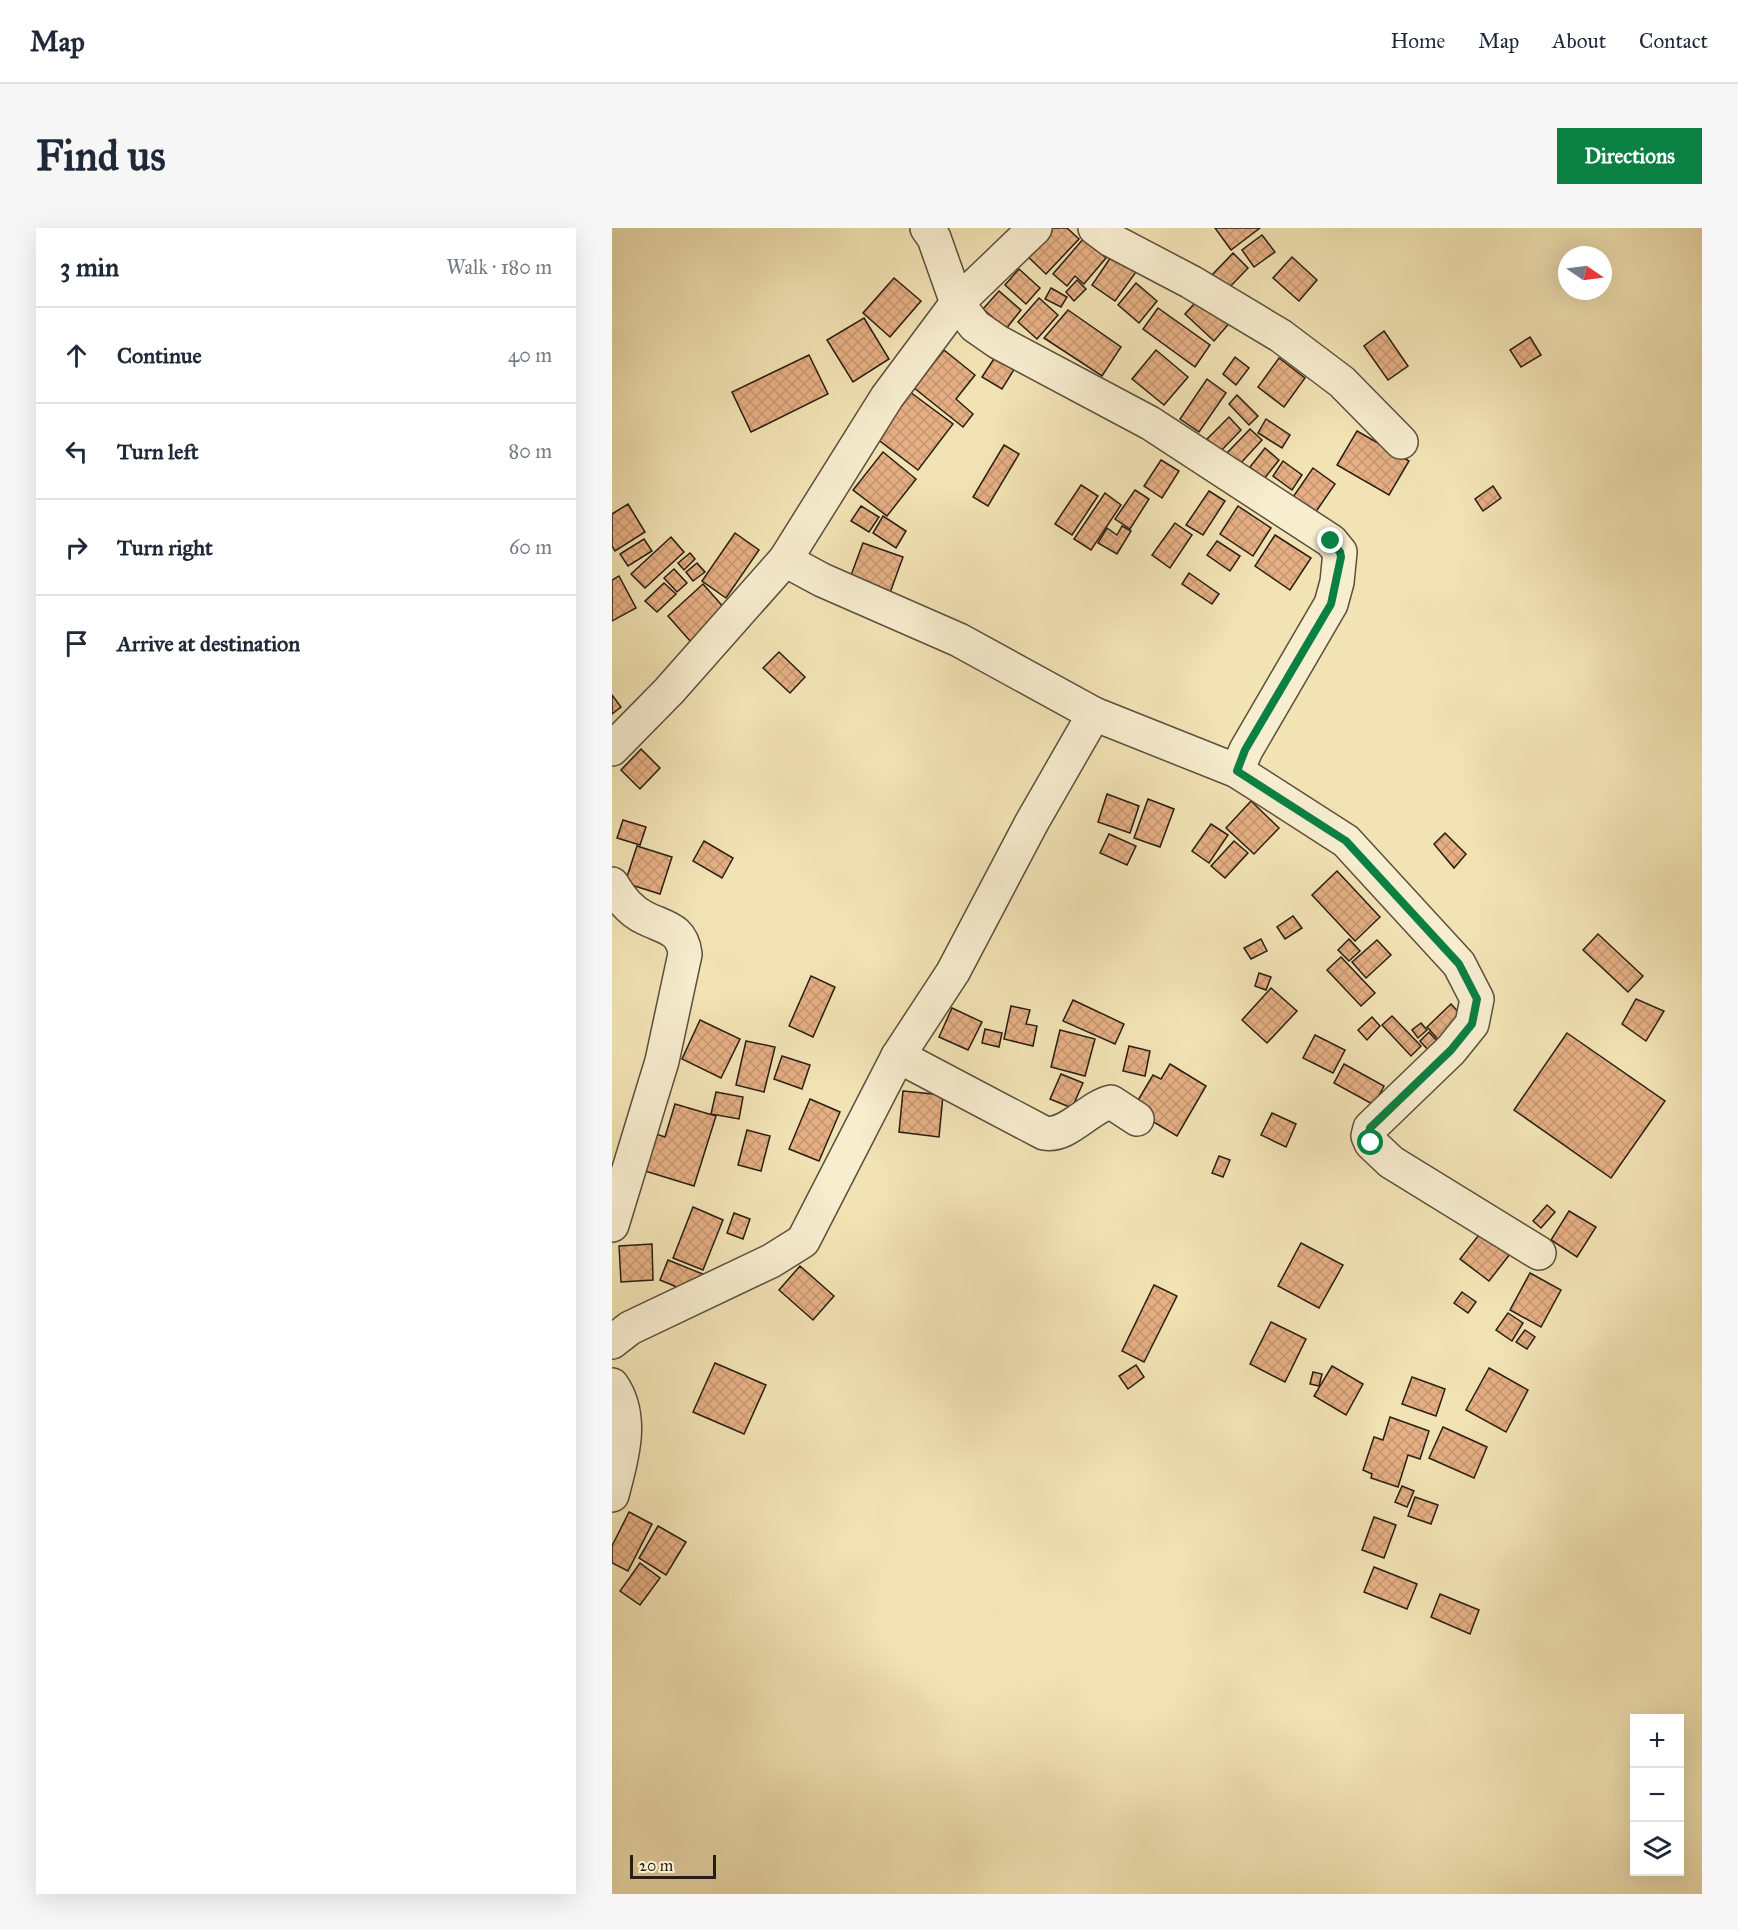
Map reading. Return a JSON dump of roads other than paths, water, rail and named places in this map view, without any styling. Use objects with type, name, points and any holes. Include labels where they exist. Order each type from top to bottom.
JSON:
[{"type":"street","points":[[927,228],[934,238],[957,303],[975,326],[998,342],[1150,423],[1331,541],[1340,552],[1337,582],[1331,604],[1245,750],[1237,771]]},
{"type":"street","points":[[612,749],[669,691],[785,560],[887,397],[957,303],[1035,228]]},
{"type":"street","points":[[1095,228],[1281,336],[1342,382],[1401,442]]},
{"type":"street","points":[[785,560],[822,580],[959,640],[1094,714],[1237,771],[1346,841],[1459,964],[1477,999],[1472,1024],[1451,1050],[1370,1128],[1368,1136],[1371,1143],[1391,1162],[1539,1253]]},
{"type":"street","points":[[612,1342],[630,1328],[771,1261],[803,1241],[898,1056],[953,972],[1032,822],[1094,714]]},
{"type":"street","points":[[612,884],[630,909],[645,918],[674,929],[684,945],[686,954],[662,1061],[612,1225]]},
{"type":"street","points":[[898,1056],[1044,1133],[1051,1134],[1064,1129],[1111,1102],[1137,1119]]},
{"type":"street","points":[[612,1385],[621,1405],[625,1443],[612,1495]]}]
